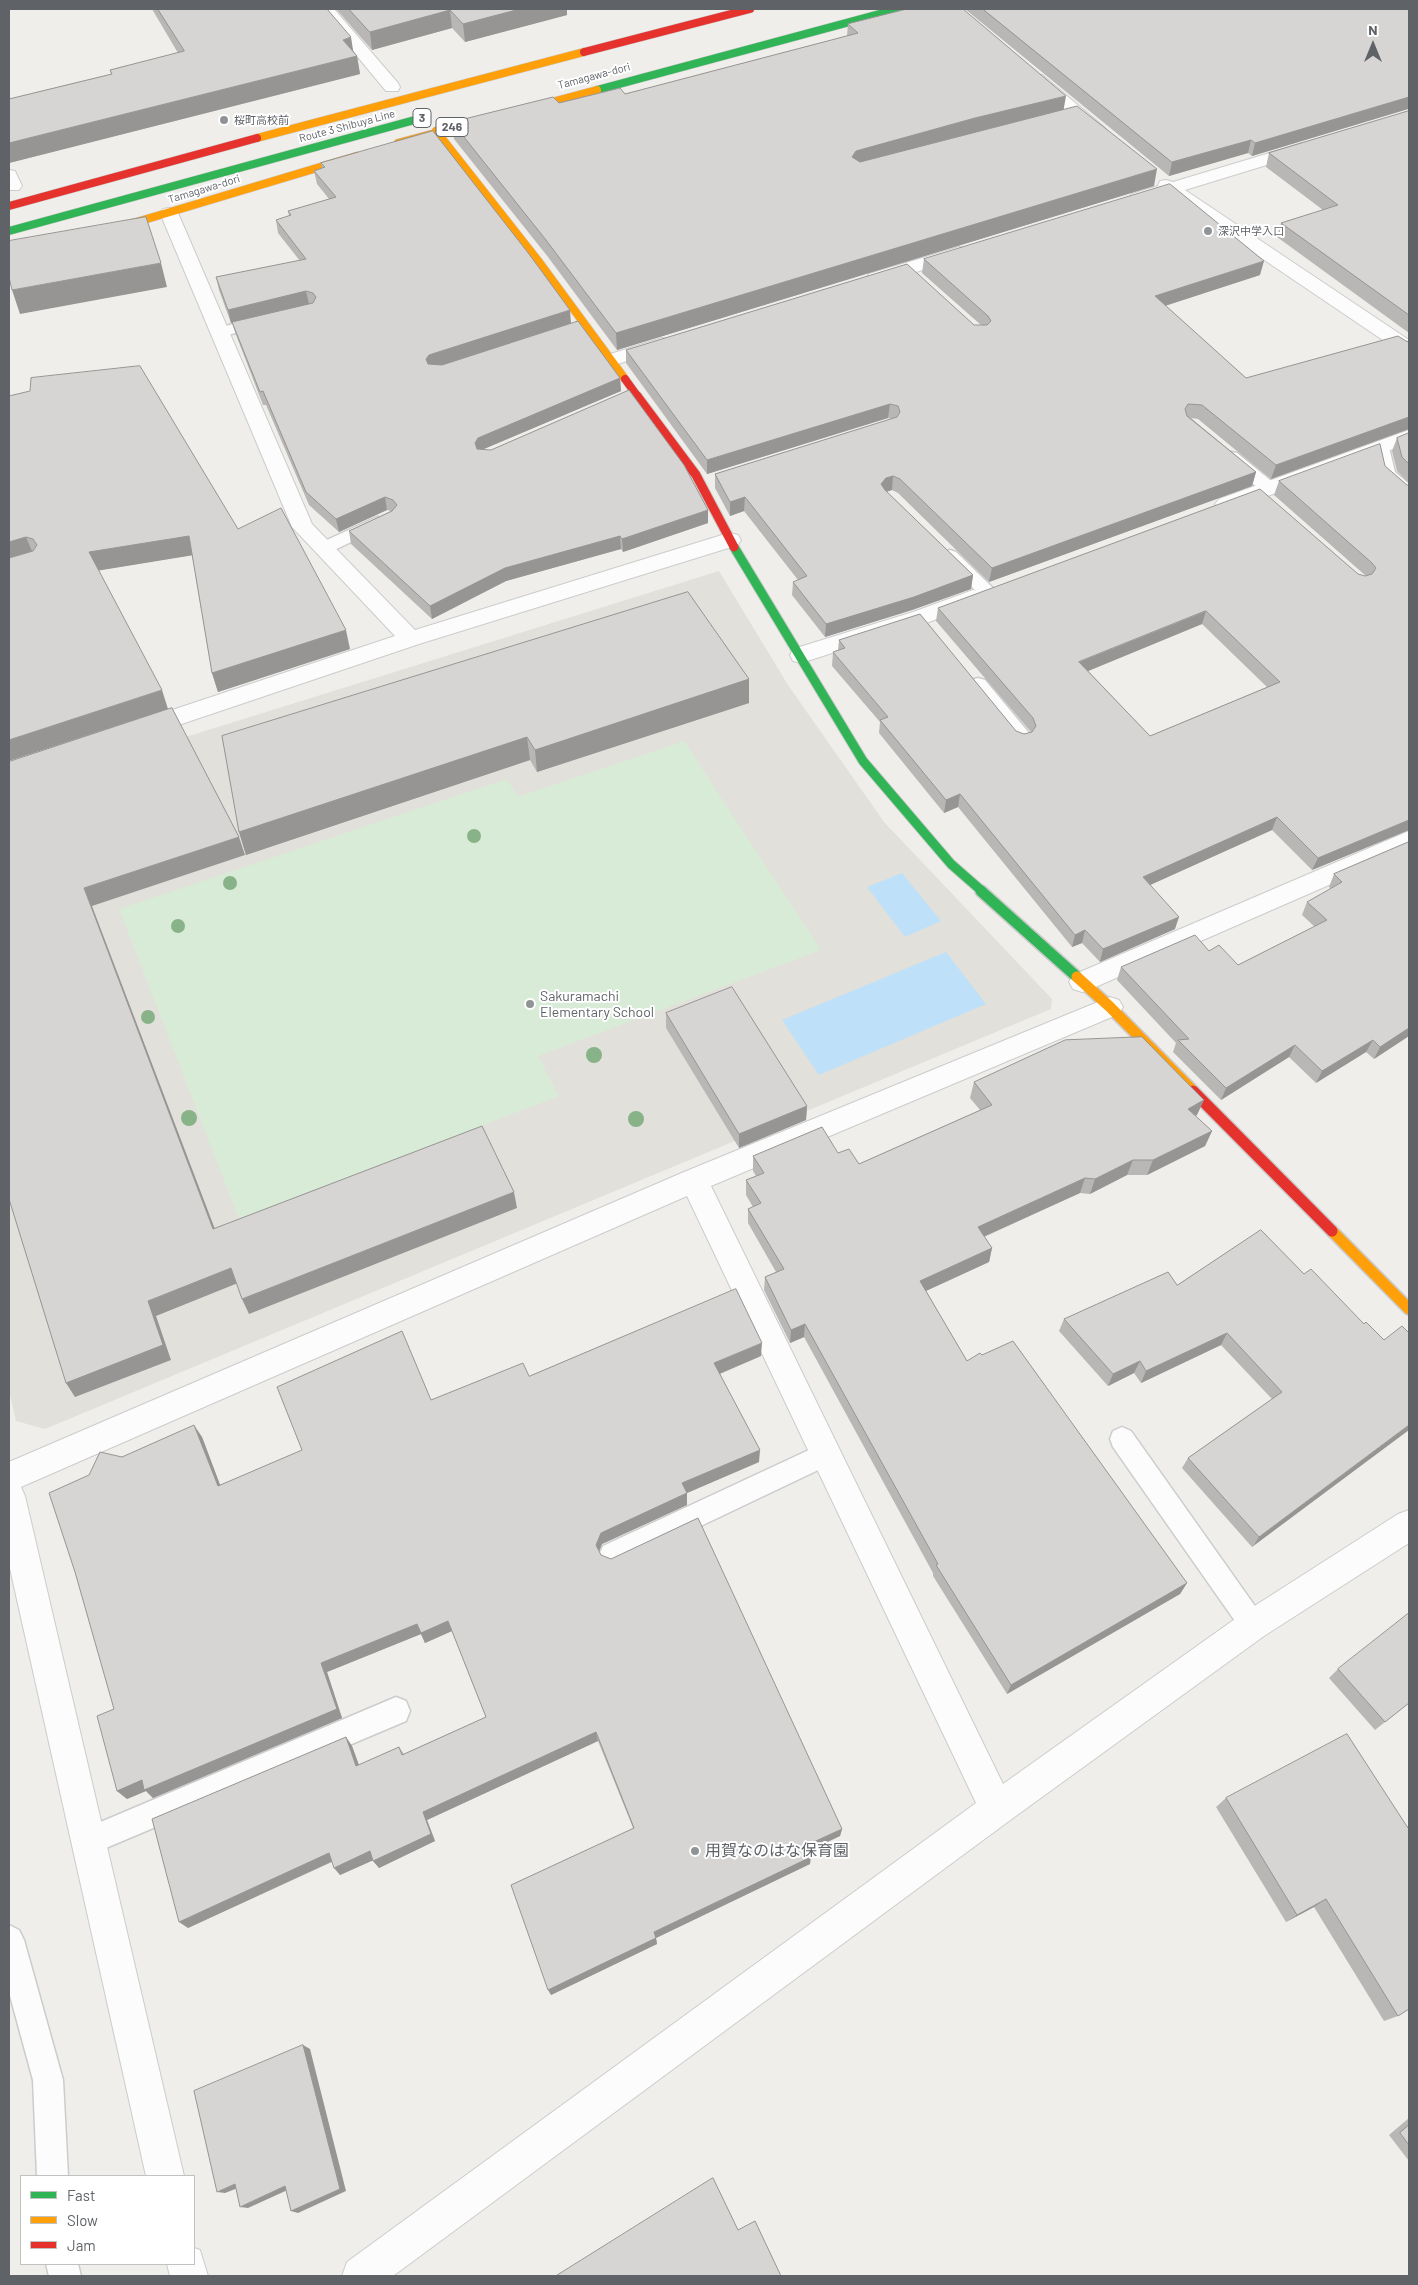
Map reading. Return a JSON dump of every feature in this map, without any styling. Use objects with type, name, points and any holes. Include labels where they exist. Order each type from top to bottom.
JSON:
[{"type":"main road","name":"Route 3 Shibuya Line","points":[[9,206],[170,161],[750,9]]},
{"type":"main road","name":"Tamagawa-dori","points":[[388,146],[436,131],[898,9]]},
{"type":"main road","name":"Route 3 Shibuya Line","points":[[9,231],[437,114]]},
{"type":"main road","points":[[436,131],[586,325],[701,484],[730,540],[801,655],[863,762],[951,864],[1110,1007],[1409,1309]]},
{"type":"main road","name":"Tamagawa-dori","points":[[103,232],[369,152]]},
{"type":"street","points":[[326,9],[392,87]]},
{"type":"street","points":[[1020,65],[1109,140]]},
{"type":"street","points":[[1124,202],[1315,144]]},
{"type":"street","points":[[1155,176],[1409,349]]},
{"type":"street","points":[[169,213],[303,527],[411,639]]},
{"type":"street","points":[[860,283],[973,248]]},
{"type":"street","points":[[611,360],[679,339]]},
{"type":"street","points":[[1210,510],[1266,495],[1409,436]]},
{"type":"street","points":[[121,735],[411,639],[730,540]]},
{"type":"street","points":[[801,655],[927,624],[996,589]]},
{"type":"street","points":[[1082,982],[1409,840]]},
{"type":"street","points":[[9,1478],[694,1180],[1110,1007]]},
{"type":"street","points":[[694,1180],[996,1808]]},
{"type":"street","points":[[9,1496],[165,2175]]},
{"type":"street","points":[[361,2276],[996,1808],[1253,1625],[1409,1525]]},
{"type":"lane","points":[[1061,120],[1079,115]]},
{"type":"lane","points":[[907,269],[922,282]]},
{"type":"lane","points":[[220,332],[282,317]]},
{"type":"lane","points":[[567,331],[586,325]]},
{"type":"lane","points":[[618,400],[635,392]]},
{"type":"lane","points":[[1382,446],[1387,474],[1409,493]]},
{"type":"lane","points":[[1220,447],[1266,495]]},
{"type":"lane","points":[[701,484],[720,478]]},
{"type":"lane","points":[[324,548],[388,518]]},
{"type":"lane","points":[[939,545],[996,589]]},
{"type":"lane","points":[[965,670],[1022,738]]},
{"type":"lane","points":[[1122,1439],[1253,1625]]},
{"type":"lane","points":[[612,1555],[826,1454]]},
{"type":"lane","points":[[87,1842],[396,1711]]},
{"type":"lane","points":[[9,1940],[48,2080],[53,2175]]},
{"type":"shaded area","name":"Sakuramachi Elementary School","points":[[719,571],[788,685],[884,822],[1052,999],[1051,1009],[45,1429],[16,1421],[9,1390],[9,792]]},
{"type":"green space","points":[[684,741],[821,950],[538,1056],[559,1096],[239,1219],[119,909],[507,779],[518,797]]},
{"type":"water","points":[[902,873],[941,921],[905,937],[867,887]]},
{"type":"water","points":[[946,952],[986,1004],[819,1075],[782,1020]]},
{"type":"building","points":[[158,9],[327,9],[351,37],[343,40],[357,56],[9,143],[9,99],[112,74],[110,70],[184,51]]},
{"type":"building","points":[[349,9],[520,9],[463,24],[450,10],[370,32]]},
{"type":"building","points":[[907,9],[963,9],[1066,96],[975,118],[856,151],[852,157],[860,162],[1077,106],[1157,169],[616,333],[546,240],[452,122],[553,97],[559,103],[620,88],[625,94],[858,33],[848,24]]},
{"type":"building","points":[[983,9],[1409,9],[1409,97],[1255,143],[1251,140],[1172,162]]},
{"type":"building","points":[[1409,111],[1409,315],[1281,223],[1338,205],[1269,153]]},
{"type":"building","points":[[433,131],[570,310],[429,355],[426,359],[428,364],[442,365],[578,321],[620,378],[478,438],[475,443],[477,449],[491,450],[629,390],[684,465],[708,510],[622,539],[620,536],[505,568],[430,606],[349,531],[392,511],[397,505],[393,500],[385,497],[336,519],[306,492],[263,391],[260,392],[232,322],[313,303],[316,297],[313,293],[306,291],[228,310],[216,277],[306,259],[276,220],[291,215],[288,211],[336,197],[314,171],[325,167],[321,163]]},
{"type":"building","points":[[1170,184],[1264,261],[1155,296],[1246,378],[1398,336],[1409,342],[1409,417],[1276,465],[1202,405],[1188,404],[1185,409],[1187,416],[1256,472],[992,568],[900,479],[893,476],[886,478],[881,484],[885,490],[973,575],[914,597],[826,624],[793,582],[807,576],[745,497],[730,502],[715,474],[897,417],[900,412],[898,406],[890,404],[707,460],[626,350],[907,264],[974,325],[987,325],[991,321],[988,316],[924,259]]},
{"type":"building","points":[[146,217],[161,263],[12,290],[9,277],[9,241]]},
{"type":"building","points":[[140,366],[238,529],[281,508],[346,630],[212,673],[189,536],[89,552],[162,690],[9,740],[9,558],[33,551],[37,545],[33,539],[26,537],[9,542],[9,396],[30,391],[31,378]]},
{"type":"building","points":[[1409,433],[1409,464],[1402,457],[1397,438]]},
{"type":"building","points":[[1380,444],[1385,466],[1409,485],[1409,820],[1318,858],[1277,817],[1143,877],[1179,917],[1103,949],[1085,930],[1075,935],[960,794],[946,800],[880,720],[888,717],[833,652],[845,648],[839,640],[920,614],[1016,731],[1024,734],[1032,732],[1036,726],[1033,718],[938,608],[1260,489],[1358,574],[1365,576],[1372,574],[1376,568],[1372,563],[1279,481]],"holes":[[[1206,611],[1280,682],[1150,736],[1079,662]]]},
{"type":"building","points":[[688,592],[749,679],[535,750],[527,737],[239,832],[222,736]]},
{"type":"building","points":[[172,708],[239,837],[84,888],[213,1229],[482,1126],[514,1192],[242,1299],[231,1268],[148,1301],[163,1345],[66,1383],[9,1199],[9,762]]},
{"type":"building","points":[[1409,842],[1409,1028],[1380,1047],[1373,1040],[1322,1071],[1295,1045],[1226,1088],[1178,1040],[1189,1039],[1121,967],[1195,935],[1209,951],[1219,945],[1238,965],[1327,920],[1307,902],[1342,882],[1334,874]]},
{"type":"building","points":[[732,987],[807,1106],[739,1134],[666,1013]]},
{"type":"building","points":[[1142,1037],[1204,1100],[1188,1109],[1212,1131],[1153,1160],[1133,1160],[1095,1179],[1085,1178],[978,1227],[992,1248],[920,1281],[967,1361],[980,1353],[982,1355],[1013,1341],[1187,1583],[1011,1685],[936,1565],[938,1564],[805,1324],[791,1330],[765,1277],[784,1269],[748,1209],[761,1203],[746,1180],[764,1173],[753,1156],[822,1127],[838,1153],[849,1149],[859,1164],[992,1105],[974,1082],[1065,1040]]},
{"type":"building","points":[[1261,1230],[1304,1274],[1311,1269],[1364,1324],[1366,1322],[1384,1340],[1402,1326],[1409,1333],[1409,1425],[1259,1537],[1188,1458],[1282,1392],[1227,1333],[1146,1371],[1140,1361],[1113,1374],[1064,1319],[1168,1272],[1177,1285]]},
{"type":"building","points":[[736,1289],[762,1343],[714,1363],[760,1450],[682,1483],[687,1493],[601,1533],[596,1545],[601,1555],[611,1559],[698,1518],[842,1829],[805,1846],[811,1857],[654,1932],[656,1938],[548,1990],[511,1885],[634,1828],[596,1732],[423,1812],[431,1834],[373,1861],[370,1851],[334,1868],[329,1853],[179,1922],[152,1819],[346,1737],[356,1766],[399,1747],[402,1755],[486,1717],[448,1621],[421,1633],[417,1624],[321,1663],[337,1709],[144,1790],[142,1780],[117,1791],[97,1716],[114,1709],[75,1572],[49,1493],[89,1475],[100,1452],[122,1457],[194,1425],[218,1486],[302,1450],[277,1387],[402,1331],[431,1400],[523,1363],[529,1376]]},
{"type":"building","points":[[1409,1613],[1409,1703],[1385,1722],[1338,1669]]},
{"type":"building","points":[[1347,1734],[1409,1827],[1409,2009],[1398,2016],[1326,1899],[1297,1915],[1226,1798]]},
{"type":"building","points":[[303,2045],[340,2189],[291,2211],[285,2186],[240,2207],[235,2184],[217,2192],[194,2091]]},
{"type":"building","points":[[1409,2125],[1409,2145],[1400,2133]]},
{"type":"building","points":[[713,2178],[738,2230],[755,2221],[781,2276],[556,2276]]},
{"type":"traffic: fast","points":[[597,90],[898,9]]},
{"type":"traffic: fast","points":[[9,231],[422,118]]},
{"type":"traffic: fast","points":[[734,547],[863,761],[951,864],[1077,977]]},
{"type":"traffic: slow","points":[[257,138],[584,52]]},
{"type":"traffic: slow","points":[[398,143],[597,90]]},
{"type":"traffic: slow","points":[[436,131],[539,262],[625,379]]},
{"type":"traffic: slow","points":[[110,230],[357,156]]},
{"type":"traffic: slow","points":[[1077,977],[1110,1007],[1193,1091]]},
{"type":"traffic: slow","points":[[1332,1231],[1409,1309]]},
{"type":"traffic: jam","points":[[584,52],[750,9]]},
{"type":"traffic: jam","points":[[9,206],[257,138]]},
{"type":"traffic: jam","points":[[625,379],[696,475],[734,547]]},
{"type":"traffic: jam","points":[[1193,1091],[1332,1231]]},
{"type":"place","name":"桜町高校前","points":[[224,120]]},
{"type":"place","name":"深沢中学入口","points":[[1208,231]]},
{"type":"place","name":"Sakuramachi Elementary School","points":[[530,1004]]},
{"type":"place","name":"用賀なのはな保育園","points":[[695,1851]]}]
